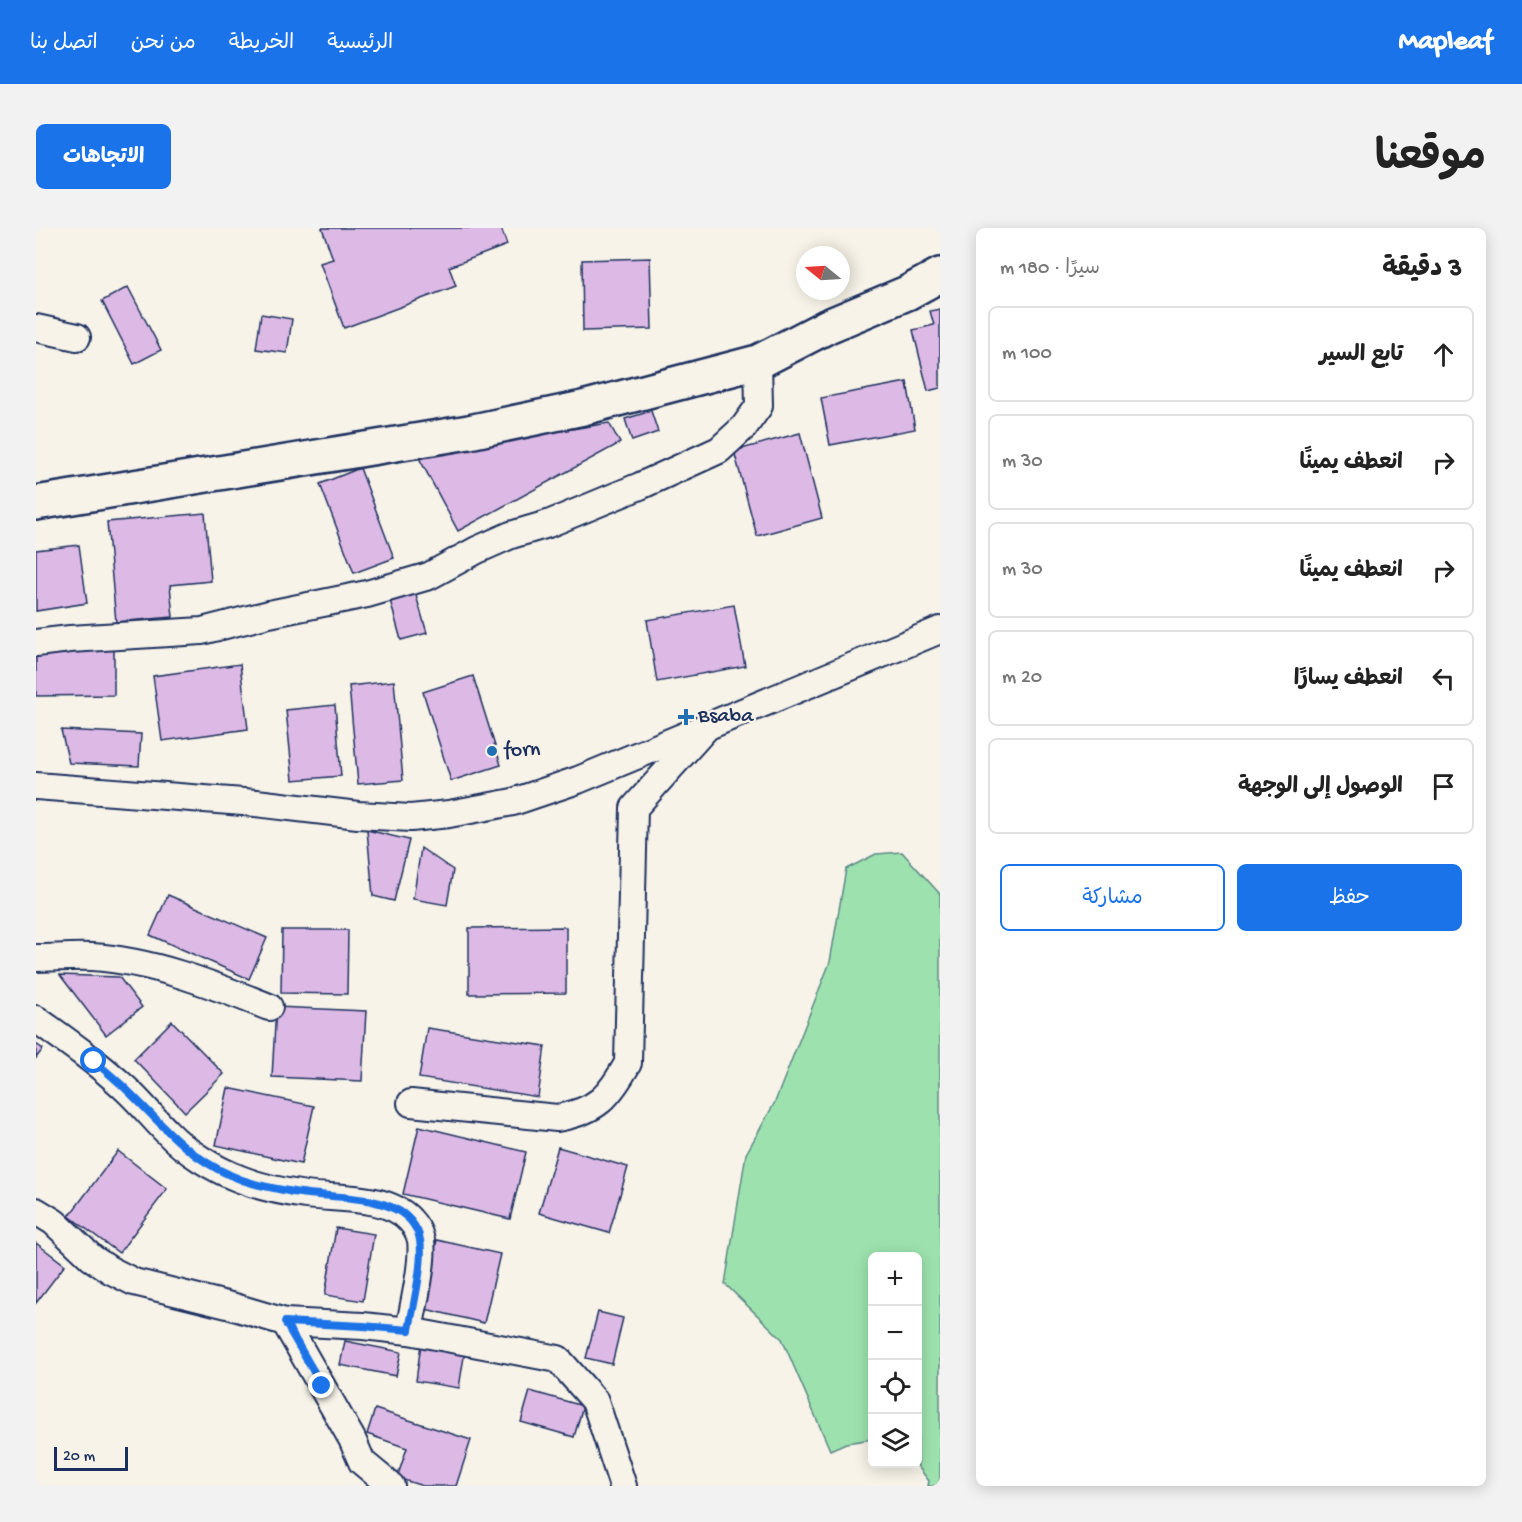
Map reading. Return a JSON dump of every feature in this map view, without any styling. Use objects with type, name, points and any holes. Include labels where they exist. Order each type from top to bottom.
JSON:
[{"type":"street","points":[[36,503],[469,432],[583,408],[758,362],[828,326],[907,293],[940,275]]},
{"type":"street","points":[[36,328],[77,337]]},
{"type":"street","points":[[36,644],[70,639],[202,631],[268,614],[367,594],[429,576],[511,535],[640,486],[719,450],[744,427],[759,406],[758,362]]},
{"type":"street","points":[[36,763],[41,786],[411,818],[513,802],[578,780],[940,630]]},
{"type":"street","points":[[411,1103],[557,1118],[593,1108],[615,1086],[628,1063],[634,807],[708,725]]},
{"type":"street","points":[[36,958],[92,957],[132,963],[189,976],[269,1007]]},
{"type":"street","points":[[36,1019],[94,1061],[128,1091],[169,1135],[192,1153],[220,1170],[256,1184],[303,1195],[374,1202],[389,1206],[409,1219],[418,1230],[421,1242],[409,1330]]},
{"type":"street","points":[[36,1211],[54,1222],[92,1258],[134,1282],[285,1322],[409,1330],[558,1359],[595,1401],[623,1486]]},
{"type":"street","points":[[285,1322],[362,1462],[391,1486]]},
{"type":"green space","points":[[902,852],[940,894],[940,1486],[928,1486],[929,1481],[919,1468],[922,1468],[922,1252],[868,1252],[868,1440],[846,1443],[830,1450],[782,1339],[725,1284],[746,1154],[775,1102],[830,962],[846,869],[876,854]]},
{"type":"building","points":[[322,228],[501,228],[507,245],[449,267],[456,286],[344,328],[320,263],[333,259]]},
{"type":"building","points":[[650,258],[652,329],[583,331],[582,260]]},
{"type":"building","points":[[128,287],[161,350],[134,364],[102,301]]},
{"type":"building","points":[[940,309],[940,388],[928,391],[913,330],[934,325],[930,311]]},
{"type":"building","points":[[261,314],[292,319],[287,353],[256,349]]},
{"type":"building","points":[[907,382],[915,429],[830,445],[821,398]]},
{"type":"building","points":[[651,411],[658,432],[632,441],[625,419]]},
{"type":"building","points":[[609,423],[620,443],[458,531],[417,454]]},
{"type":"building","points":[[800,433],[822,518],[757,536],[734,451]]},
{"type":"building","points":[[360,468],[394,558],[354,573],[320,484]]},
{"type":"building","points":[[205,513],[211,581],[170,585],[173,617],[116,622],[107,522]]},
{"type":"building","points":[[79,545],[87,603],[36,611],[36,550]]},
{"type":"building","points":[[415,592],[427,633],[401,640],[390,600]]},
{"type":"building","points":[[734,605],[745,666],[657,682],[647,620]]},
{"type":"building","points":[[114,649],[114,695],[36,696],[36,650]]},
{"type":"building","points":[[240,664],[248,729],[162,741],[153,676]]},
{"type":"building","points":[[473,676],[501,765],[451,781],[423,692]]},
{"type":"building","points":[[394,681],[403,780],[358,784],[349,686]]},
{"type":"building","points":[[335,705],[341,776],[293,780],[286,710]]},
{"type":"building","points":[[61,730],[141,734],[139,766],[69,763]]},
{"type":"building","points":[[367,830],[409,840],[394,901],[373,896]]},
{"type":"building","points":[[421,848],[453,870],[447,905],[413,899]]},
{"type":"building","points":[[168,895],[267,938],[249,979],[150,935]]},
{"type":"building","points":[[566,927],[566,993],[469,994],[469,928]]},
{"type":"building","points":[[282,930],[348,930],[347,994],[281,993]]},
{"type":"building","points":[[60,975],[119,977],[142,1007],[106,1035]]},
{"type":"building","points":[[276,1007],[366,1011],[362,1081],[272,1077]]},
{"type":"building","points":[[172,1021],[224,1074],[185,1112],[134,1059]]},
{"type":"building","points":[[427,1028],[545,1046],[538,1097],[419,1078]]},
{"type":"building","points":[[36,1044],[43,1049],[36,1058]]},
{"type":"building","points":[[228,1088],[314,1106],[301,1164],[216,1145]]},
{"type":"building","points":[[419,1126],[526,1152],[510,1219],[403,1194]]},
{"type":"building","points":[[558,1147],[628,1167],[609,1233],[539,1213]]},
{"type":"building","points":[[118,1151],[167,1189],[119,1253],[69,1216]]},
{"type":"building","points":[[336,1228],[374,1234],[363,1301],[325,1295]]},
{"type":"building","points":[[437,1240],[500,1254],[484,1323],[421,1308]]},
{"type":"building","points":[[36,1243],[65,1265],[36,1303]]},
{"type":"building","points":[[598,1312],[623,1318],[612,1364],[586,1358]]},
{"type":"building","points":[[345,1341],[401,1352],[396,1376],[340,1365]]},
{"type":"building","points":[[421,1344],[465,1350],[459,1388],[416,1381]]},
{"type":"building","points":[[530,1391],[583,1406],[574,1437],[521,1422]]},
{"type":"building","points":[[375,1409],[471,1440],[456,1486],[423,1486],[397,1478],[407,1448],[367,1434]]},
{"type":"place","name":"Bsaba","points":[[686,717]]},
{"type":"place","name":"forn","points":[[492,751]]},
{"type":"route","points":[[94,1061],[128,1091],[169,1135],[192,1153],[230,1175],[256,1184],[303,1195],[374,1202],[389,1206],[409,1219],[418,1230],[421,1242],[409,1330],[285,1322],[322,1386]]}]
